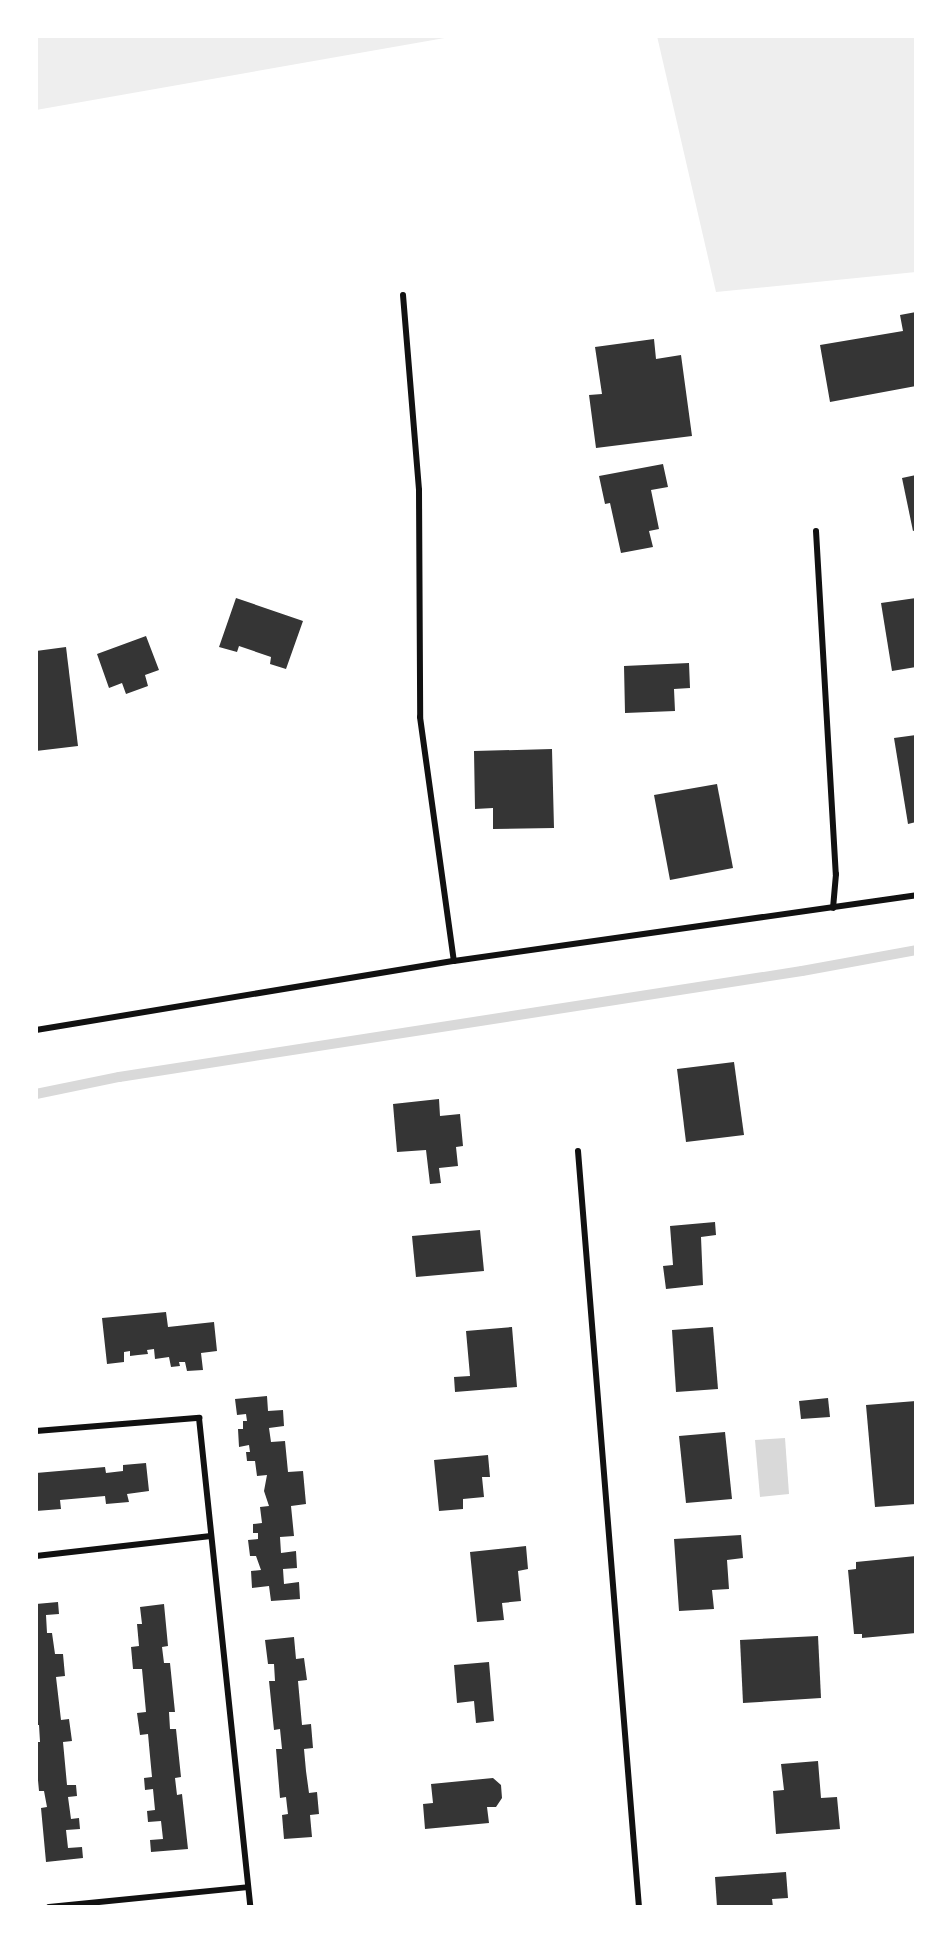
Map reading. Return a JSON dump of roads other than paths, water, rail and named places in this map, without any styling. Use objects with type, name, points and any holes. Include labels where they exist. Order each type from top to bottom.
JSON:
[{"type":"street","points":[[403,295],[419,489],[420,717],[454,961]]},
{"type":"street","points":[[816,531],[836,874],[833,908]]},
{"type":"street","points":[[36,1030],[454,961],[916,895]]},
{"type":"street","points":[[578,1151],[639,1907]]},
{"type":"street","points":[[36,1431],[199,1418],[250,1907]]},
{"type":"street","points":[[36,1557],[212,1536]]},
{"type":"street","points":[[49,1907],[248,1887]]},
{"type":"waterway","points":[[36,1094],[119,1077],[802,971],[916,950]]}]
